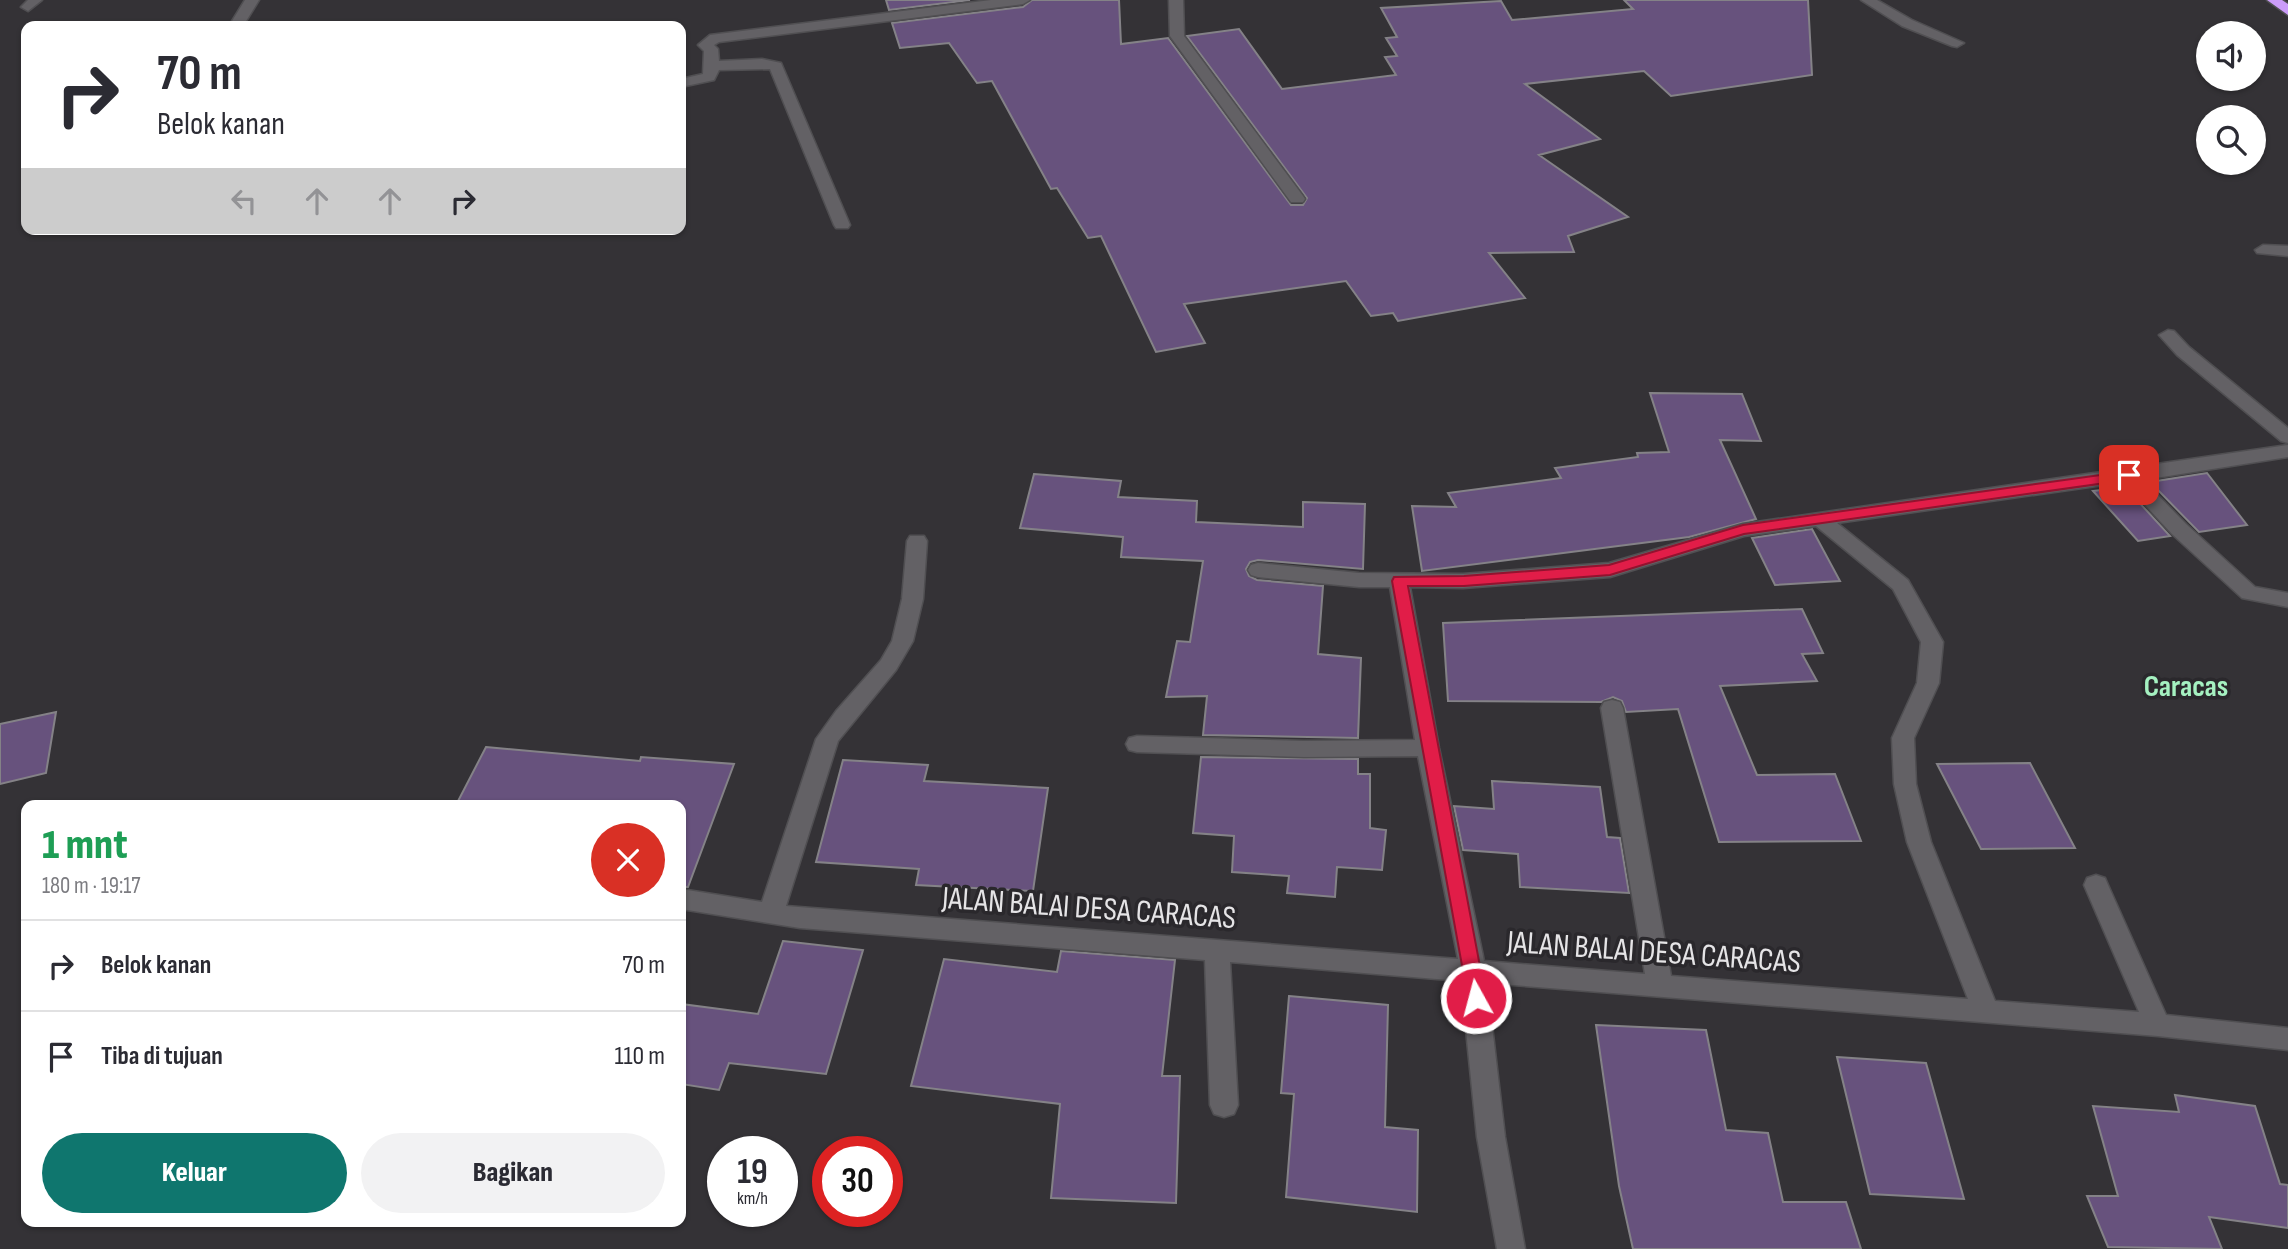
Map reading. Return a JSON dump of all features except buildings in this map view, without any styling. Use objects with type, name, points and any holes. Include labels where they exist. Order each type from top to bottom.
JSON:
[{"type":"highway","points":[[2274,0],[2288,11]]},
{"type":"street","points":[[239,21],[252,0]]},
{"type":"street","points":[[686,82],[709,77],[710,49],[705,45],[715,38],[1024,0]]},
{"type":"street","points":[[1176,0],[1177,36],[1297,199]]},
{"type":"street","points":[[1868,0],[1907,23],[1958,43]]},
{"type":"street","points":[[711,65],[762,63],[776,66],[842,225]]},
{"type":"street","points":[[2263,250],[2288,251]]},
{"type":"street","points":[[2168,335],[2183,351],[2288,437]]},
{"type":"street","points":[[1258,570],[1359,580],[1464,581],[1610,570],[1743,530],[2288,451]]},
{"type":"street","points":[[2129,475],[2179,529],[2249,593],[2288,600]]},
{"type":"street","points":[[1821,519],[1863,556],[1902,585],[1932,642],[1928,683],[1903,738],[1905,784],[1919,842],[1986,1011]]},
{"type":"street","points":[[771,913],[827,739],[841,718],[897,653],[906,632],[917,541]]},
{"type":"street","points":[[1399,581],[1428,748],[1473,971],[1491,1137],[1511,1249]]},
{"type":"street","points":[[1612,708],[1660,985]]},
{"type":"street","points":[[1137,744],[1304,749],[1428,748]]},
{"type":"street","points":[[2096,885],[2158,1025]]},
{"type":"street","name":"JALAN BALAI DESA CARACAS","points":[[686,900],[800,918],[1986,1011],[2288,1039]]},
{"type":"street","points":[[1217,950],[1224,1105]]},
{"type":"district","name":"Caracas","points":[[2186,686]]},
{"type":"route","points":[[1476,998],[1399,581],[1464,581],[1610,570],[1743,530],[2129,475]]}]
